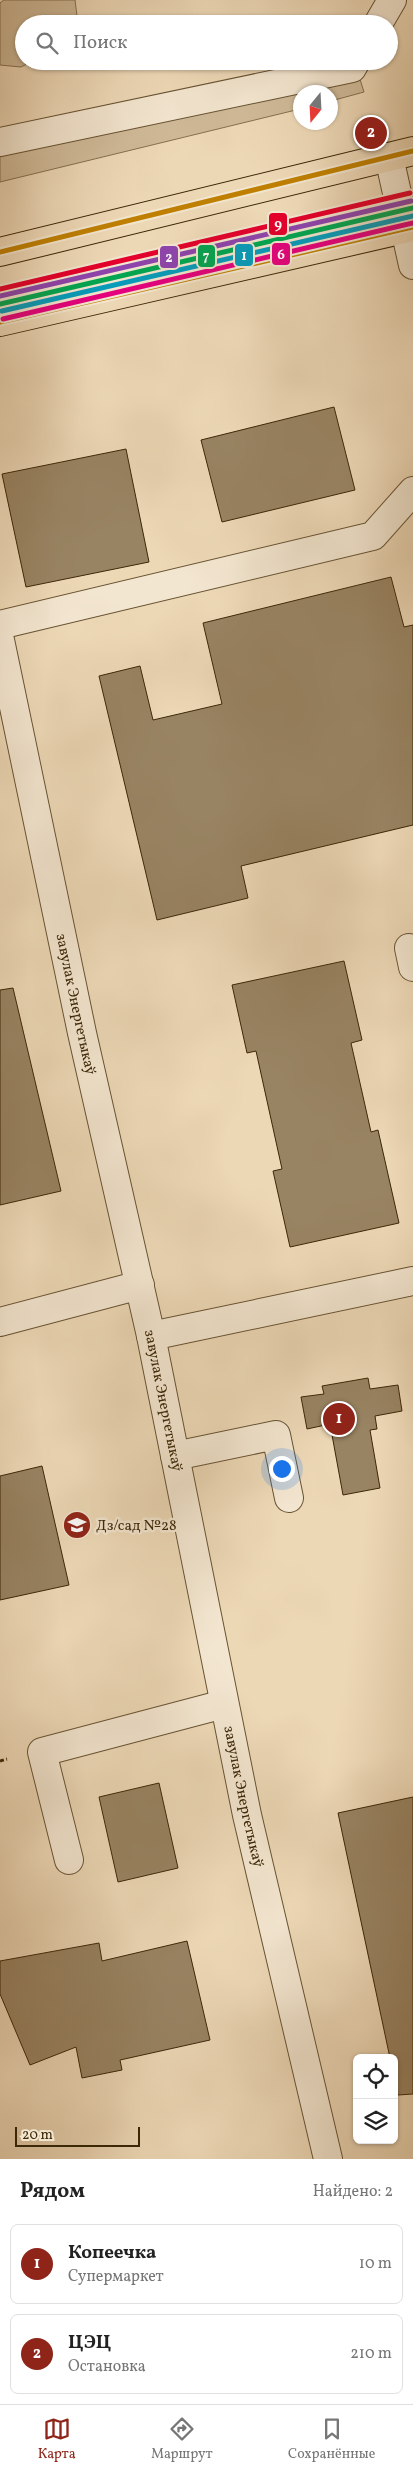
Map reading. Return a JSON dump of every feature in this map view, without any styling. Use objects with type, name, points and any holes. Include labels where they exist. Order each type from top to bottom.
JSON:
[{"type":"main road","points":[[0,252],[401,154]]},
{"type":"main road","points":[[0,322],[409,228]]},
{"type":"street","points":[[383,15],[392,0]]},
{"type":"street","points":[[0,142],[342,70]]},
{"type":"street","points":[[401,154],[413,265]]},
{"type":"street","points":[[0,625],[373,536],[413,491]]},
{"type":"street","name":"завулак Энергетыкаў","points":[[0,640],[80,1024],[151,1336],[224,1704],[328,2159]]},
{"type":"street","points":[[151,1336],[413,1281]]},
{"type":"street","points":[[0,1322],[140,1285]]},
{"type":"street","points":[[175,1456],[276,1435],[289,1498]]},
{"type":"street","points":[[69,1860],[42,1752],[224,1704]]},
{"type":"shaded area","points":[[4,0],[75,0],[77,15],[15,15],[15,66],[0,65],[0,3]]},
{"type":"shaded area","points":[[359,76],[364,92],[338,99],[338,85],[316,85]]},
{"type":"shaded area","points":[[293,90],[293,111],[0,182],[0,152]]},
{"type":"building","points":[[334,407],[355,490],[222,522],[201,440]]},
{"type":"building","points":[[126,449],[149,562],[26,587],[2,474]]},
{"type":"building","points":[[391,577],[404,627],[413,625],[413,825],[241,866],[248,898],[157,920],[99,676],[140,666],[153,720],[222,704],[203,623]]},
{"type":"building","points":[[344,961],[362,1040],[351,1043],[371,1132],[378,1130],[399,1223],[290,1247],[273,1171],[282,1169],[256,1051],[247,1053],[232,985]]},
{"type":"building","points":[[13,988],[61,1191],[0,1205],[0,990]]},
{"type":"building","points":[[368,1378],[370,1389],[398,1385],[402,1411],[375,1416],[377,1429],[370,1430],[380,1488],[343,1495],[330,1424],[307,1429],[301,1397],[324,1394],[322,1386]]},
{"type":"building","points":[[42,1466],[69,1585],[0,1600],[0,1476]]},
{"type":"building","points":[[159,1783],[178,1868],[118,1882],[99,1797]]},
{"type":"building","points":[[413,1797],[413,2094],[398,2095],[398,2054],[389,2054],[338,1813]]},
{"type":"building","points":[[187,1941],[210,2040],[120,2060],[122,2070],[82,2078],[76,2047],[30,2065],[0,1994],[0,1961],[99,1943],[102,1961]]},
{"type":"transit line","name":"1","points":[[0,252],[413,151]]},
{"type":"transit line","name":"9","points":[[0,289],[410,193]]},
{"type":"transit line","name":"7","points":[[0,304],[413,208]]},
{"type":"transit line","name":"1","points":[[2,311],[413,216]]},
{"type":"transit line","name":"6","points":[[3,319],[413,223]]},
{"type":"transit line","name":"1","points":[[0,322],[413,227]]},
{"type":"tram line","name":"2","points":[[0,296],[411,201]]},
{"type":"place","name":"ЦЭЦ","points":[[371,133]]},
{"type":"place","name":"Копеечка","points":[[339,1419]]},
{"type":"place","name":"Дз/сад №28","points":[[77,1525]]}]
